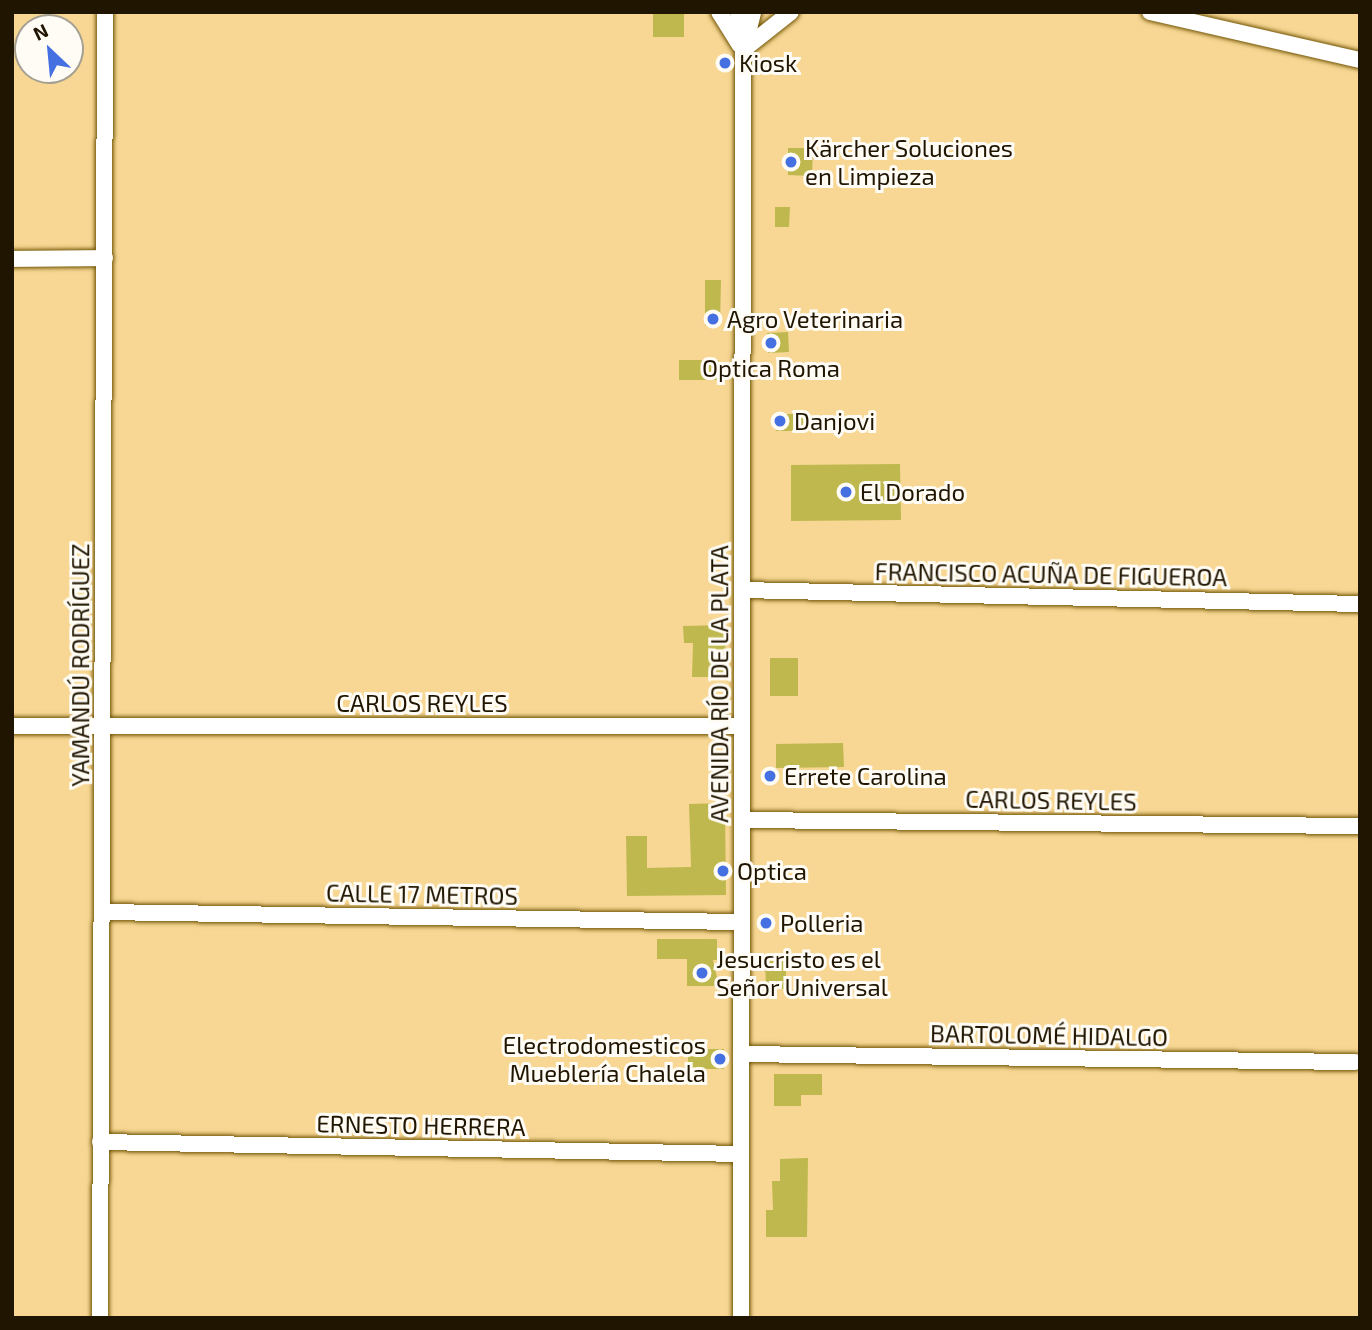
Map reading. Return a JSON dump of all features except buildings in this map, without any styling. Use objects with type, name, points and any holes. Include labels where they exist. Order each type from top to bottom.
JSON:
[{"type":"street","name":"YAMANDÚ RODRÍGUEZ","points":[[100,1318],[105,12]]},
{"type":"street","points":[[719,12],[743,50],[791,12]]},
{"type":"street","name":"AVENIDA RÍO DE LA PLATA","points":[[738,12],[743,50],[741,1318]]},
{"type":"street","name":"AVENIDA RÍO DE LA PLATA","points":[[743,50],[753,12]]},
{"type":"street","points":[[1150,12],[1360,60]]},
{"type":"street","points":[[12,259],[105,258]]},
{"type":"street","name":"FRANCISCO ACUÑA DE FIGUEROA","points":[[742,590],[1360,604]]},
{"type":"street","name":"CARLOS REYLES","points":[[12,726],[742,726]]},
{"type":"street","name":"CARLOS REYLES","points":[[742,820],[1360,826]]},
{"type":"street","name":"CALLE 17 METROS","points":[[102,912],[742,922]]},
{"type":"street","name":"BARTOLOMÉ HIDALGO","points":[[741,1054],[1355,1062]]},
{"type":"street","name":"ERNESTO HERRERA","points":[[100,1142],[741,1153]]},
{"type":"place","name":"Kiosk","points":[[725,63]]},
{"type":"place","name":"Kärcher Soluciones en Limpieza","points":[[791,162]]},
{"type":"place","name":"Agro Veterinaria","points":[[713,319]]},
{"type":"place","name":"Optica Roma","points":[[771,343]]},
{"type":"place","name":"Danjovi","points":[[780,421]]},
{"type":"place","name":"El Dorado","points":[[846,492]]},
{"type":"place","name":"Errete Carolina","points":[[770,776]]},
{"type":"place","name":"Optica","points":[[723,871]]},
{"type":"place","name":"Polleria","points":[[766,923]]},
{"type":"place","name":"Jesucristo es el Señor Universal","points":[[702,973]]},
{"type":"place","name":"Electrodomesticos Mueblería Chalela","points":[[720,1059]]}]
